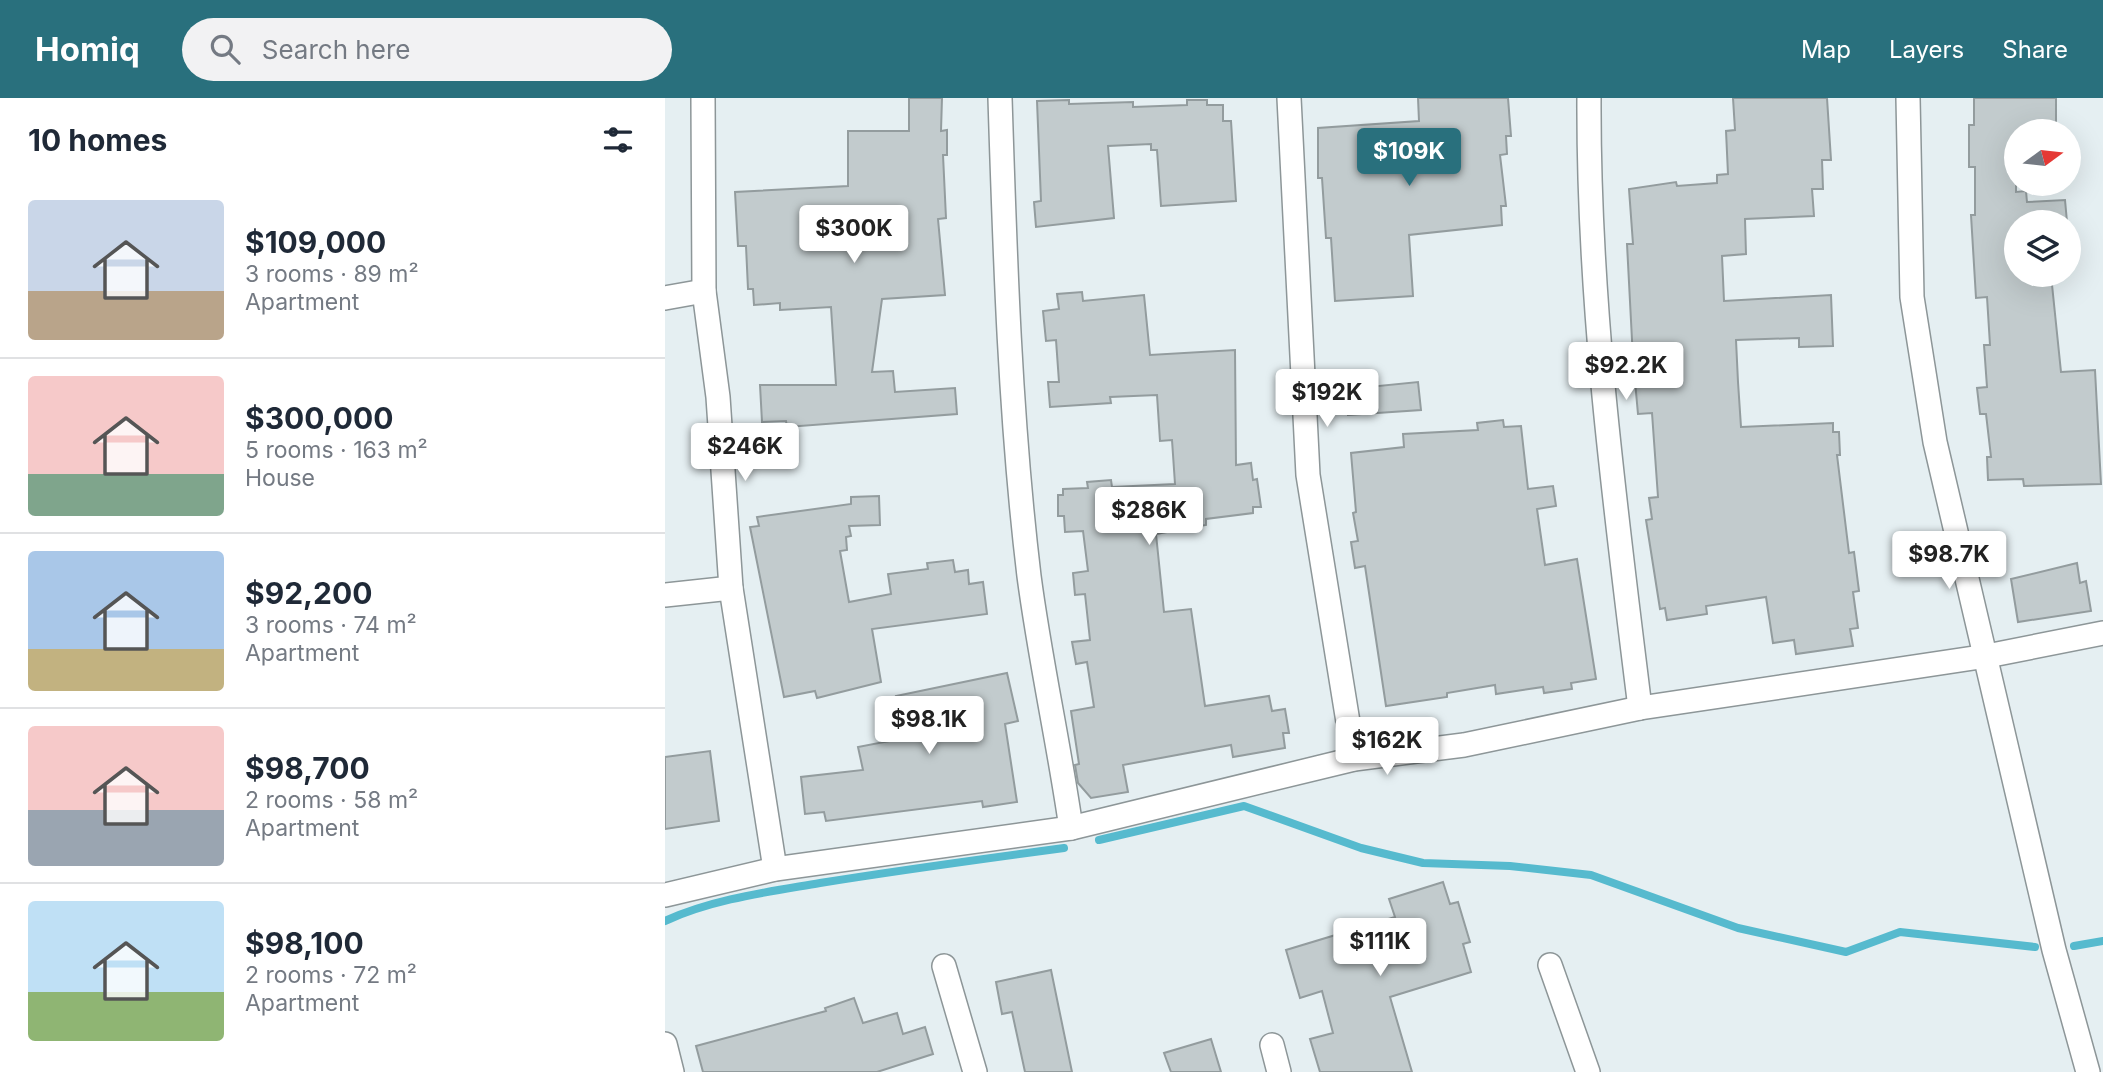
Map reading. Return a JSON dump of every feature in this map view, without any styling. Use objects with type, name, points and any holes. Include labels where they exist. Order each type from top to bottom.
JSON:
[{"type":"street","points":[[703,98],[704,291],[717,397],[731,588],[775,869]]},
{"type":"street","points":[[1000,98],[1019,474],[1030,578],[1071,828]]},
{"type":"street","points":[[1289,98],[1308,474],[1354,759]]},
{"type":"street","points":[[1589,98],[1589,184],[1605,428],[1640,708]]},
{"type":"street","points":[[1908,98],[1912,297],[1935,442],[2054,950],[2088,1072]]},
{"type":"street","points":[[665,298],[704,291]]},
{"type":"street","points":[[665,595],[731,588]]},
{"type":"street","points":[[665,895],[775,869],[1071,828],[1354,759],[1464,745],[1640,708],[1987,656],[2103,633]]},
{"type":"street","points":[[1550,965],[1588,1072]]},
{"type":"street","points":[[944,966],[975,1072]]},
{"type":"street","points":[[665,1044],[672,1072]]},
{"type":"street","points":[[1272,1045],[1279,1072]]},
{"type":"building","points":[[909,98],[942,98],[941,131],[947,130],[947,155],[943,155],[946,218],[938,219],[945,295],[882,299],[872,372],[893,371],[895,392],[955,388],[957,414],[787,427],[786,421],[762,422],[760,385],[836,385],[831,307],[780,310],[780,303],[754,305],[753,289],[748,289],[746,246],[738,246],[735,192],[848,186],[848,131],[909,131]]},
{"type":"building","points":[[1418,98],[1508,98],[1511,136],[1506,136],[1507,154],[1500,155],[1506,206],[1501,206],[1502,225],[1409,235],[1413,296],[1335,301],[1331,238],[1326,238],[1322,178],[1318,178],[1318,128],[1419,121]]},
{"type":"building","points":[[1733,98],[1827,98],[1831,160],[1822,160],[1823,189],[1812,189],[1814,216],[1745,219],[1746,254],[1722,256],[1724,301],[1831,295],[1833,346],[1799,347],[1799,338],[1736,340],[1738,382],[1741,427],[1833,423],[1833,432],[1839,432],[1840,455],[1837,455],[1849,553],[1854,552],[1859,591],[1853,592],[1858,628],[1850,629],[1853,646],[1796,654],[1794,640],[1773,643],[1766,597],[1706,606],[1707,614],[1667,620],[1665,608],[1660,609],[1646,520],[1652,519],[1649,498],[1658,497],[1652,413],[1638,414],[1633,359],[1627,244],[1633,244],[1629,189],[1676,182],[1677,186],[1717,183],[1717,175],[1728,174],[1726,131],[1735,130]]},
{"type":"building","points":[[1974,98],[2056,98],[2056,119],[2004,119],[2004,196],[2026,196],[2027,202],[2065,200],[2066,210],[2004,210],[2004,287],[2052,287],[2061,372],[2095,370],[2101,484],[2024,486],[2023,479],[1988,480],[1987,457],[1991,457],[1986,414],[1980,414],[1977,388],[1987,387],[1984,345],[1990,345],[1987,297],[1976,298],[1971,215],[1975,215],[1975,167],[1969,167],[1969,125],[1974,125]]},
{"type":"building","points":[[1069,100],[1069,104],[1133,102],[1133,107],[1187,105],[1187,100],[1207,100],[1207,105],[1223,105],[1223,121],[1231,121],[1236,201],[1161,206],[1157,150],[1151,150],[1151,144],[1108,146],[1114,218],[1036,227],[1034,202],[1041,201],[1037,101]]},
{"type":"building","points":[[1082,292],[1083,301],[1144,295],[1150,355],[1235,350],[1236,465],[1251,463],[1253,480],[1257,479],[1261,507],[1253,507],[1253,513],[1206,519],[1206,525],[1156,534],[1164,612],[1191,609],[1205,706],[1269,696],[1272,711],[1285,709],[1289,733],[1283,733],[1285,748],[1233,757],[1231,745],[1123,765],[1128,792],[1091,798],[1078,783],[1075,765],[1079,764],[1071,711],[1094,707],[1087,662],[1076,664],[1072,642],[1090,640],[1085,594],[1075,595],[1073,573],[1088,571],[1083,531],[1065,532],[1064,516],[1058,516],[1058,495],[1063,495],[1063,489],[1088,488],[1087,482],[1111,480],[1112,487],[1175,484],[1172,440],[1160,441],[1157,395],[1110,397],[1111,403],[1050,407],[1048,382],[1059,382],[1056,340],[1046,341],[1043,311],[1059,309],[1057,294]]},
{"type":"building","points":[[1368,380],[1369,387],[1418,382],[1421,410],[1348,415],[1345,383]]},
{"type":"building","points":[[1503,420],[1504,427],[1521,426],[1528,489],[1553,486],[1556,506],[1537,509],[1545,565],[1577,559],[1596,679],[1571,683],[1572,689],[1544,693],[1543,687],[1496,694],[1495,685],[1447,693],[1447,697],[1386,706],[1365,566],[1355,568],[1351,542],[1358,541],[1353,513],[1356,512],[1351,453],[1404,447],[1403,434],[1478,430],[1477,423]]},
{"type":"building","points":[[879,496],[880,525],[849,526],[851,536],[846,537],[847,550],[840,551],[849,602],[891,594],[888,574],[928,569],[927,563],[953,560],[955,572],[968,570],[969,584],[983,582],[987,614],[872,629],[881,682],[817,698],[815,691],[784,697],[750,527],[759,526],[757,517],[851,504],[851,497]]},
{"type":"building","points":[[2077,563],[2080,583],[2086,581],[2091,611],[2018,622],[2011,579]]},
{"type":"building","points":[[1007,673],[1018,721],[1005,724],[1017,802],[983,807],[982,801],[826,821],[824,812],[805,814],[801,777],[863,770],[858,747],[905,738],[896,696]]},
{"type":"building","points":[[710,751],[719,821],[665,829],[665,757]]},
{"type":"building","points":[[1443,882],[1450,904],[1458,902],[1470,942],[1463,944],[1471,972],[1390,997],[1412,1072],[1320,1072],[1310,1039],[1333,1033],[1322,991],[1300,998],[1286,950],[1395,917],[1389,899]]},
{"type":"building","points":[[1051,970],[1072,1072],[1025,1072],[1012,1012],[1002,1014],[996,982]]},
{"type":"building","points":[[854,998],[863,1023],[897,1013],[903,1034],[925,1027],[933,1054],[877,1072],[703,1072],[696,1046],[826,1011],[825,1008]]},
{"type":"building","points":[[1211,1039],[1221,1072],[1171,1072],[1164,1053]]},
{"type":"waterway","points":[[1099,840],[1244,806],[1361,848],[1423,863],[1510,866],[1591,875],[1738,928],[1846,952],[1900,932],[2035,947]]},
{"type":"waterway","points":[[665,921],[702,907],[761,893],[1064,848]]},
{"type":"waterway","points":[[2074,946],[2103,941]]}]
